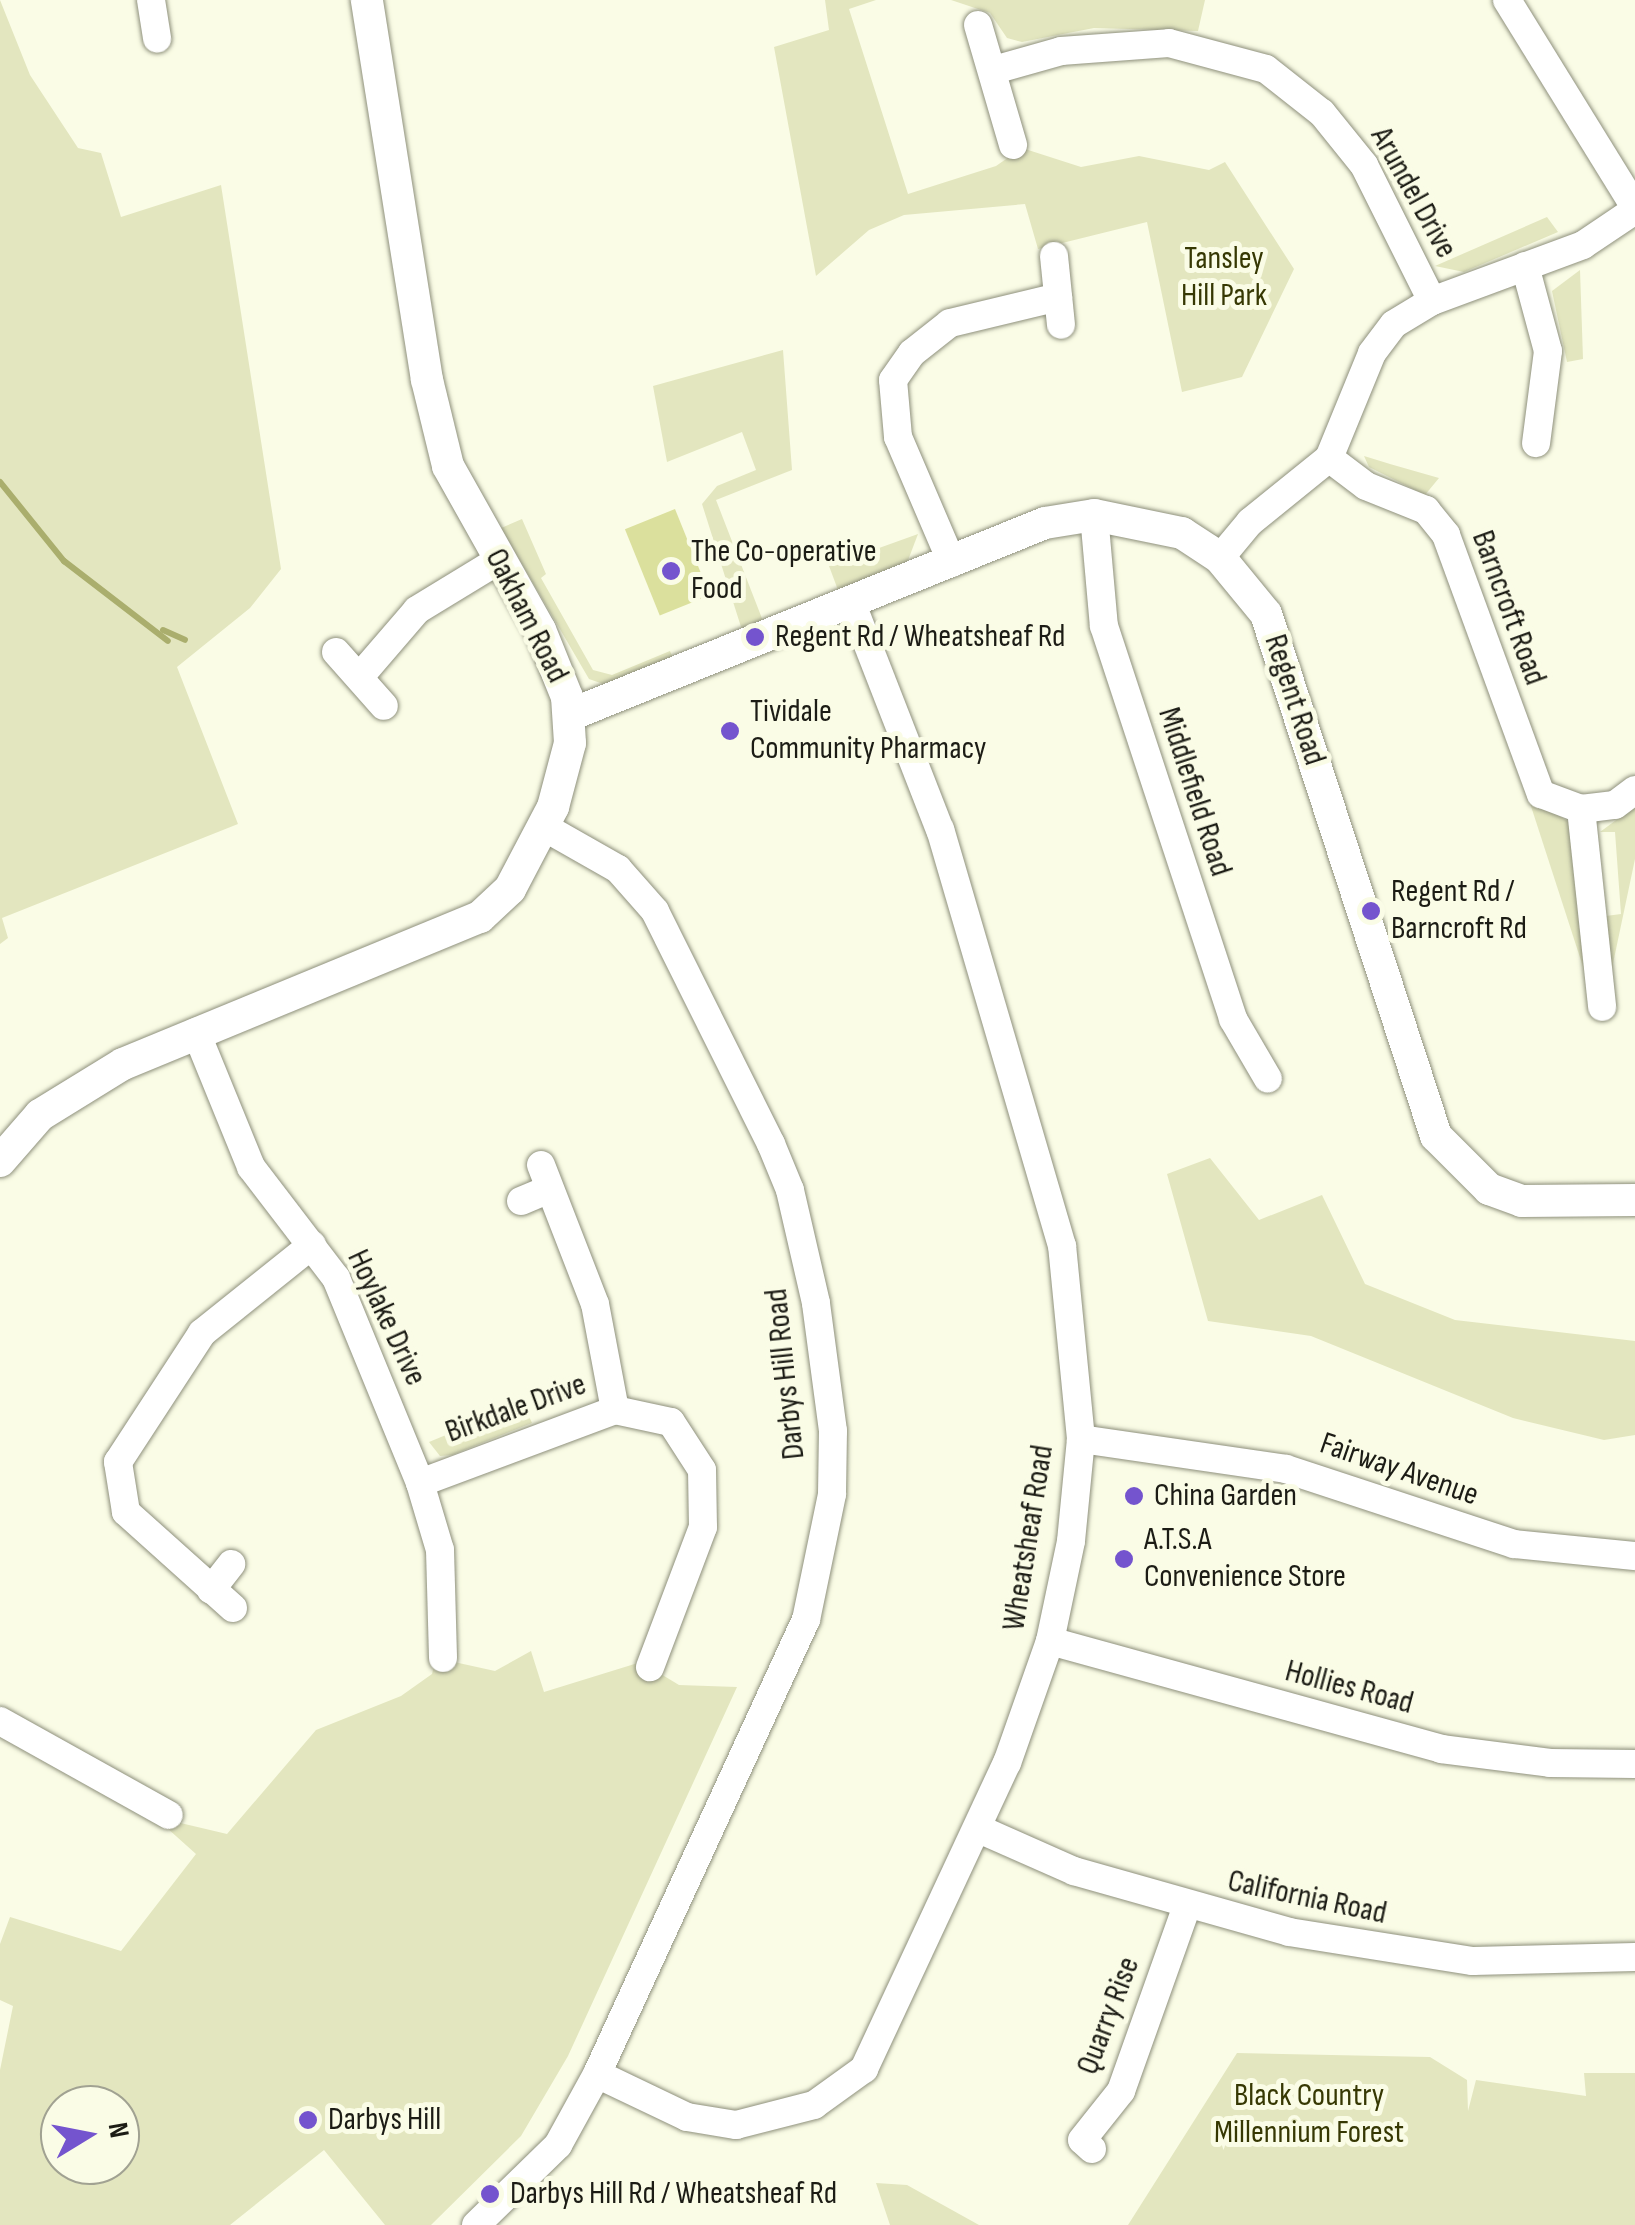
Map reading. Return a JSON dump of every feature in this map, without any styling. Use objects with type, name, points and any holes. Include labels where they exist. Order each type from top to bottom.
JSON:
[{"type":"street","points":[[151,0],[157,39]]},
{"type":"street","name":"Oakham Road","points":[[0,1161],[40,1115],[78,1090],[196,1032],[480,917],[510,889],[544,827],[570,742],[570,715],[562,678],[500,560],[463,500],[438,429],[366,0]]},
{"type":"street","points":[[1220,558],[1250,522],[1330,458],[1372,352],[1394,324],[1432,301],[1583,245],[1635,208],[1507,0]]},
{"type":"street","points":[[978,25],[1013,145]]},
{"type":"street","name":"Arundel Drive","points":[[994,70],[1061,51],[1169,43],[1266,70],[1305,97],[1364,164],[1432,301]]},
{"type":"street","points":[[952,563],[898,436],[893,380],[912,352],[950,323],[1060,311],[1054,256]]},
{"type":"street","points":[[1525,266],[1549,362],[1536,444]]},
{"type":"street","name":"Barncroft Road","points":[[1330,458],[1366,486],[1426,510],[1446,535],[1531,777],[1553,805],[1581,809]]},
{"type":"street","name":"Regent Road","points":[[570,715],[1045,524],[1094,515],[1163,525],[1220,558],[1266,614],[1283,654],[1436,1136],[1489,1189],[1522,1201],[1635,1200]]},
{"type":"street","name":"Middlefield Road","points":[[1094,515],[1104,626],[1234,1019],[1268,1079]]},
{"type":"street","points":[[362,674],[418,610],[500,560]]},
{"type":"street","name":"Wheatsheaf Road","points":[[597,2074],[664,2108],[736,2125],[814,2105],[844,2087],[882,2044],[979,1829],[1050,1640],[1081,1439],[1062,1246],[1038,1150],[940,830],[851,602]]},
{"type":"street","points":[[336,652],[362,674],[384,706]]},
{"type":"street","points":[[1602,1008],[1581,809],[1615,805],[1635,790]]},
{"type":"street","name":"Darbys Hill Road","points":[[476,2225],[538,2160],[558,2145],[565,2124],[597,2074],[806,1620],[823,1566],[833,1431],[806,1248],[763,1128],[655,910],[618,869],[544,827]]},
{"type":"street","name":"Hoylake Drive","points":[[196,1032],[252,1168],[336,1278],[420,1482],[440,1550],[443,1658]]},
{"type":"street","points":[[521,1201],[545,1177],[595,1304],[616,1410]]},
{"type":"street","points":[[231,1564],[222,1599],[126,1512],[118,1462],[202,1333],[312,1245]]},
{"type":"street","name":"Birkdale Drive","points":[[420,1482],[616,1410],[671,1422],[702,1470],[702,1528],[650,1667]]},
{"type":"street","name":"Fairway Avenue","points":[[1081,1439],[1303,1473],[1514,1544],[1635,1556]]},
{"type":"street","name":"Hollies Road","points":[[1050,1640],[1441,1749],[1550,1764],[1635,1764]]},
{"type":"street","points":[[0,1721],[169,1815]]},
{"type":"street","name":"California Road","points":[[979,1829],[1186,1908],[1472,1961],[1635,1957]]},
{"type":"street","name":"Quarry Rise","points":[[1080,2141],[1121,2091],[1186,1908]]},
{"type":"green space","points":[[0,0],[30,75],[78,148],[101,153],[121,217],[221,185],[281,569],[250,608],[177,667],[238,824],[2,918],[8,938],[0,944]]},
{"type":"green space","name":"Tansley Hill Park","points":[[825,0],[876,0],[849,9],[908,194],[996,166],[1022,148],[1081,167],[1139,156],[1209,170],[1225,162],[1294,269],[1242,377],[1182,392],[1147,222],[1038,249],[1025,204],[904,215],[869,230],[816,276],[774,47],[829,30]]},
{"type":"green space","points":[[951,0],[1205,0],[1198,31],[1094,28],[1022,42],[1007,38],[990,13]]},
{"type":"green space","points":[[1547,217],[1558,232],[1464,272],[1435,266]]},
{"type":"green space","points":[[1580,270],[1583,359],[1567,362],[1552,291]]},
{"type":"green space","points":[[783,350],[792,470],[716,500],[763,621],[742,630],[702,504],[717,486],[756,470],[742,432],[667,462],[653,386]]},
{"type":"green space","points":[[1364,456],[1439,478],[1425,495],[1369,467]]},
{"type":"green space","points":[[522,519],[546,574],[541,578],[593,670],[612,675],[670,651],[677,668],[609,686],[589,679],[501,528]]},
{"type":"green space","points":[[918,534],[907,563],[838,590],[829,566]]},
{"type":"green space","points":[[1528,797],[1574,825],[1586,976]]},
{"type":"green space","points":[[1635,806],[1635,859],[1611,973],[1606,916],[1621,914],[1615,832],[1600,832]]},
{"type":"green space","points":[[1210,1158],[1259,1220],[1322,1195],[1365,1284],[1455,1320],[1635,1341],[1635,1435],[1604,1440],[1513,1418],[1311,1336],[1208,1321],[1167,1174]]},
{"type":"green space","points":[[523,1403],[532,1423],[452,1455],[440,1456],[429,1442]]},
{"type":"green space","points":[[531,1651],[544,1692],[641,1662],[679,1685],[737,1687],[568,2056],[521,2136],[431,2225],[385,2225],[324,2150],[230,2225],[0,2225],[0,2070],[13,2006],[0,2000],[0,1944],[10,1917],[121,1951],[196,1854],[167,1828],[172,1821],[227,1834],[316,1730],[401,1696],[432,1674],[436,1658],[495,1671]]},
{"type":"green space","name":"Black Country Millennium Forest","points":[[1237,2053],[1430,2057],[1467,2080],[1468,2111],[1476,2080],[1586,2096],[1584,2073],[1635,2073],[1635,2225],[1128,2225]]},
{"type":"green space","points":[[876,2183],[907,2185],[979,2225],[890,2225]]},
{"type":"building","name":"The Co-operative Food","points":[[675,509],[710,595],[660,615],[625,529]]},
{"type":"waterway","points":[[0,482],[64,561],[168,641]]},
{"type":"waterway","points":[[163,630],[185,640]]},
{"type":"place","name":"The Co-operative Food","points":[[671,571]]},
{"type":"place","name":"Regent Rd / Wheatsheaf Rd","points":[[755,637]]},
{"type":"place","name":"Tividale Community Pharmacy","points":[[730,731]]},
{"type":"place","name":"Regent Rd / Barncroft Rd","points":[[1371,911]]},
{"type":"place","name":"China Garden","points":[[1134,1496]]},
{"type":"place","name":"A.T.S.A Convenience Store","points":[[1124,1559]]},
{"type":"place","name":"Darbys Hill","points":[[308,2120]]},
{"type":"place","name":"Darbys Hill Rd / Wheatsheaf Rd","points":[[490,2194]]}]
